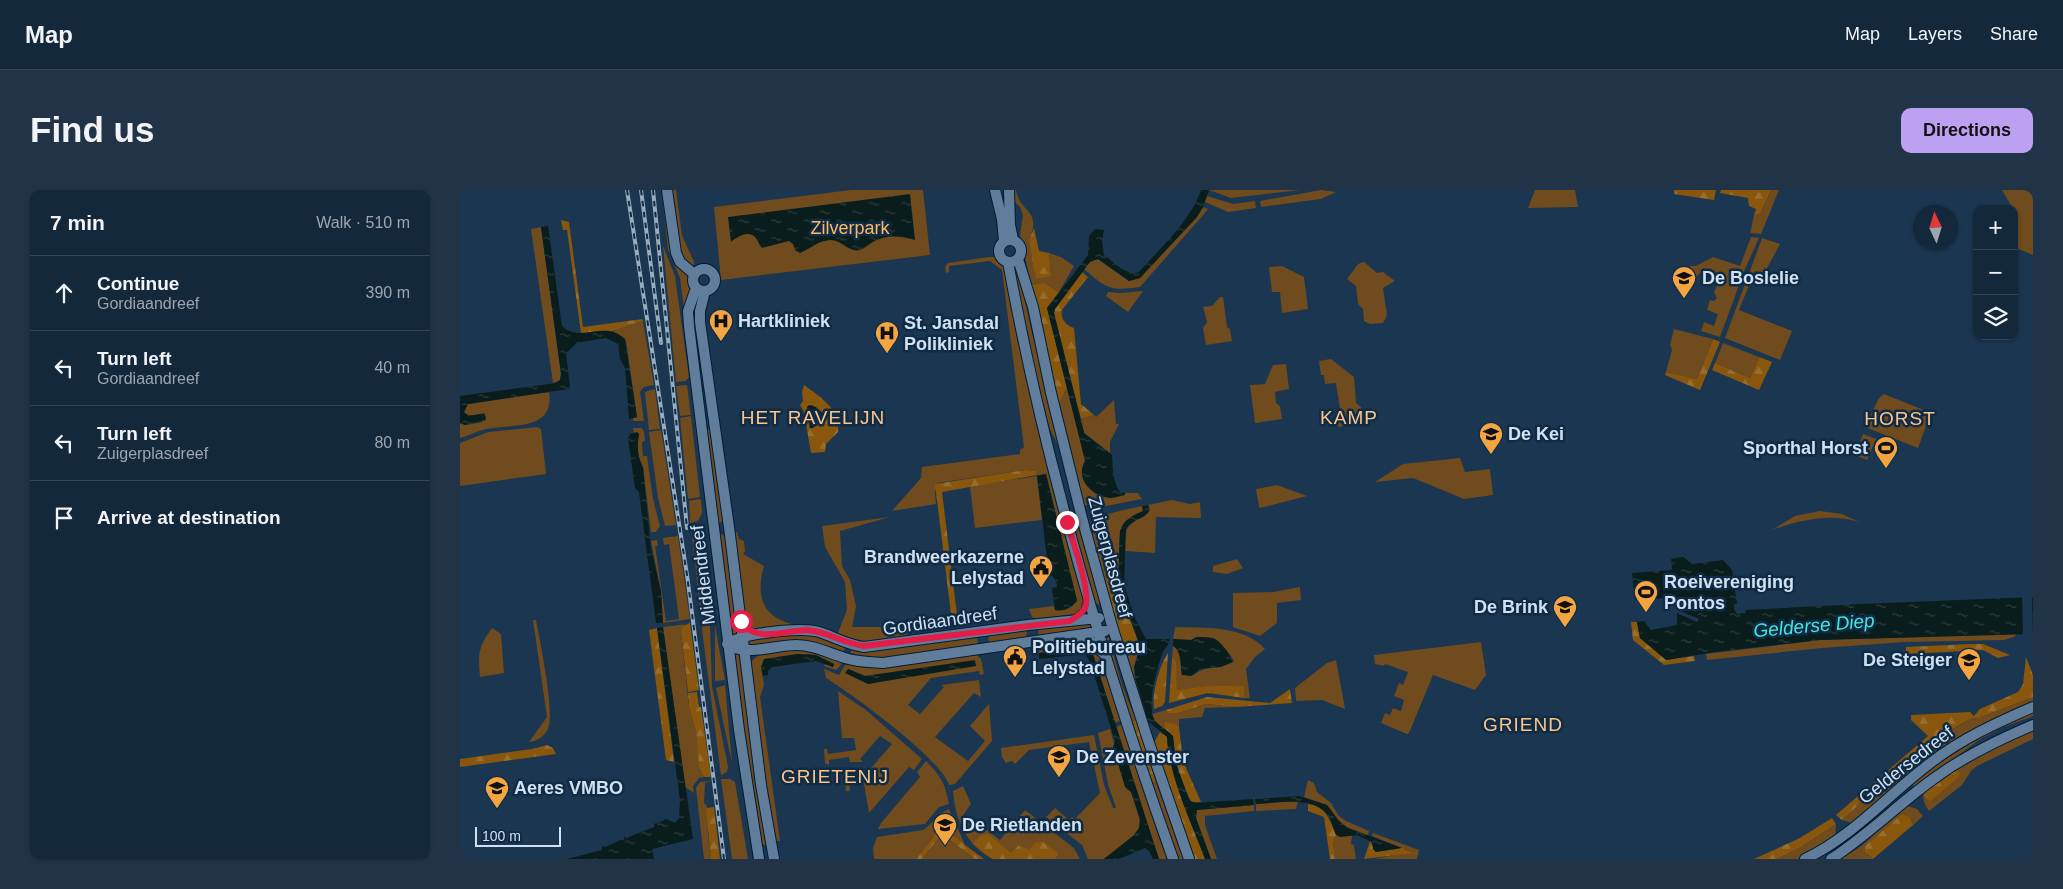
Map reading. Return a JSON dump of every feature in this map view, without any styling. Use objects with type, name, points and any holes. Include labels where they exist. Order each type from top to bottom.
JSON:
[{"type":"main road","points":[[667,190],[676,253],[680,262],[694,274]]},
{"type":"main road","points":[[995,190],[1008,240]]},
{"type":"main road","points":[[1008,190],[1008,240]]},
{"type":"main road","points":[[1008,240],[1018,242],[1021,248],[1021,254],[1013,260],[1002,259],[999,253],[999,247],[1008,240]]},
{"type":"main road","name":"Zuigerplasdreef","points":[[1013,260],[1040,414],[1087,592],[1135,751],[1173,859]]},
{"type":"main road","name":"Zuigerplasdreef","points":[[1013,260],[1033,307],[1051,393],[1082,518],[1111,623],[1147,737],[1189,859]]},
{"type":"main road","points":[[702,269],[712,272],[715,278],[714,285],[701,290],[692,281],[694,274],[702,269]]},
{"type":"main road","name":"Middendreef","points":[[701,290],[700,316],[744,638],[761,785],[774,859]]},
{"type":"main road","name":"Middendreef","points":[[701,290],[688,311],[689,326],[743,764],[760,859]]},
{"type":"main road","points":[[1070,621],[1082,612],[1085,607],[1087,592]]},
{"type":"main road","name":"Gordiaandreef","points":[[1095,619],[1111,623],[1100,632],[1076,637],[883,663],[863,662],[846,658],[811,645],[795,644],[745,650],[735,649],[728,644],[733,640],[758,634],[809,630],[850,645],[864,646],[1070,621],[1095,619]]},
{"type":"main road","points":[[741,621],[747,629],[758,634]]},
{"type":"main road","points":[[1076,637],[1092,643],[1106,657]]},
{"type":"main road","points":[[747,667],[753,656],[761,648]]},
{"type":"main road","name":"Geldersedreef","points":[[1805,859],[1847,834],[1918,773],[1947,751],[1997,722],[2033,707]]},
{"type":"main road","name":"Geldersedreef","points":[[1831,859],[1854,844],[1924,786],[1955,764],[1997,740],[2033,725]]},
{"type":"green space","points":[[670,190],[676,190],[682,235],[694,262],[693,267],[681,260]]},
{"type":"green space","name":"Zilverpark","points":[[851,190],[923,190],[930,255],[721,280],[714,207]]},
{"type":"green space","points":[[1012,190],[1016,190],[1021,203],[1032,217],[1033,230],[1029,240],[1051,276],[1049,253],[1061,257],[1074,266],[1059,292],[1044,283],[1031,285],[1020,235],[1023,215],[1020,207],[1014,201]]},
{"type":"green space","points":[[1209,190],[1300,190],[1231,198]]},
{"type":"green space","points":[[1321,190],[1336,192],[1321,199],[1261,207],[1260,201]]},
{"type":"green space","points":[[1535,190],[1575,190],[1578,207],[1528,208]]},
{"type":"green space","points":[[1674,190],[1716,190],[1714,200],[1674,194]]},
{"type":"green space","points":[[1721,190],[1771,190],[1760,214],[1754,215],[1756,209],[1749,206],[1748,198],[1720,193]]},
{"type":"green space","points":[[1771,190],[1779,190],[1761,234],[1750,233],[1754,215],[1760,214]]},
{"type":"green space","points":[[2002,190],[2033,190],[2033,255],[2018,249],[2018,205],[2011,205]]},
{"type":"green space","points":[[662,191],[679,266],[688,277],[693,291],[698,434],[696,435],[691,384],[693,376],[680,278],[668,249]]},
{"type":"green space","points":[[1207,196],[1233,204],[1255,201],[1256,208],[1228,212],[1205,202]]},
{"type":"green space","points":[[1203,207],[1208,209],[1140,287],[1122,289],[1109,287],[1098,281],[1084,269],[1090,261],[1098,259],[1129,281],[1140,278],[1195,219]]},
{"type":"green space","points":[[561,220],[569,222],[583,327],[643,319],[643,321],[613,331],[581,333],[567,230],[563,230]]},
{"type":"green space","points":[[541,227],[561,374],[560,380],[553,383],[531,229]]},
{"type":"green space","points":[[1034,228],[1039,251],[1049,253],[1051,276],[1036,279],[1029,240]]},
{"type":"green space","points":[[1751,237],[1759,238],[1745,269],[1720,337],[1701,331],[1704,322],[1714,326],[1718,314],[1707,310],[1710,300],[1714,301],[1717,298],[1714,292],[1719,282],[1714,272],[1709,270],[1703,270],[1695,278],[1686,276],[1690,266],[1696,266],[1713,257],[1740,266]]},
{"type":"green space","points":[[1762,238],[1780,244],[1764,274],[1755,271],[1739,310],[1792,331],[1780,360],[1725,338]]},
{"type":"green space","points":[[663,246],[675,276],[689,377],[686,381],[676,382]]},
{"type":"green space","points":[[996,257],[1005,264],[1032,395],[1083,598],[1081,608],[1074,614],[1036,619],[1032,617],[1029,609],[1054,606],[1055,610],[1077,602],[1046,474],[1037,475],[1036,471],[1025,470],[937,483],[935,493],[936,504],[892,511],[921,478],[922,467],[1020,454],[1020,450],[1024,447],[1002,270],[990,261],[949,266],[949,272],[946,273],[945,267],[948,263]]},
{"type":"green space","points":[[1364,262],[1377,273],[1383,272],[1395,281],[1383,288],[1387,315],[1383,323],[1370,324],[1364,321],[1363,309],[1358,304],[1356,286],[1347,279],[1358,264]]},
{"type":"green space","points":[[1282,266],[1304,277],[1308,309],[1282,313],[1280,292],[1272,292],[1269,267]]},
{"type":"green space","points":[[1012,268],[1018,269],[1060,449],[1050,429],[1040,392]]},
{"type":"green space","points":[[1082,272],[1088,277],[1062,310],[1064,321],[1074,328],[1081,404],[1094,415],[1081,419],[1054,313]]},
{"type":"green space","points":[[1044,283],[1059,292],[1047,308],[1067,388],[1058,405],[1031,285]]},
{"type":"green space","points":[[1143,291],[1128,312],[1106,296],[1108,292]]},
{"type":"green space","points":[[1220,297],[1223,297],[1227,327],[1230,329],[1232,341],[1206,345],[1203,328],[1207,322],[1203,307],[1212,306]]},
{"type":"green space","points":[[643,321],[654,385],[644,387],[640,392],[644,421],[633,421],[633,418],[637,417],[626,341],[613,331]]},
{"type":"green space","points":[[1674,329],[1713,339],[1697,379],[1666,372],[1672,350],[1670,345]]},
{"type":"green space","points":[[1713,339],[1720,342],[1700,390],[1665,375],[1666,372],[1697,379]]},
{"type":"green space","points":[[1723,343],[1759,357],[1750,378],[1715,363]]},
{"type":"green space","points":[[1759,357],[1772,362],[1759,390],[1712,370],[1715,363],[1750,378]]},
{"type":"green space","points":[[1331,359],[1354,377],[1356,403],[1361,407],[1363,423],[1338,427],[1336,415],[1340,409],[1336,383],[1325,384],[1324,375],[1321,375],[1319,361]]},
{"type":"green space","points":[[1286,364],[1289,389],[1275,392],[1276,403],[1280,406],[1282,419],[1255,423],[1250,385],[1265,384],[1273,365]]},
{"type":"green space","points":[[687,385],[691,415],[680,416],[676,386]]},
{"type":"green space","points":[[804,385],[828,404],[836,417],[838,432],[826,444],[825,452],[811,453],[804,412],[800,405],[803,401],[802,392]],"holes":[[[812,405],[822,412],[823,417],[814,427],[810,428],[807,407]]]},
{"type":"green space","points":[[1067,388],[1094,493],[1111,498],[1124,495],[1125,493],[1138,493],[1142,499],[1101,507],[1083,505],[1058,405]]},
{"type":"green space","points":[[655,389],[660,429],[649,430],[645,393]]},
{"type":"green space","points":[[549,392],[549,405],[545,414],[539,420],[519,425],[486,429],[460,438],[460,423],[465,425],[483,422],[464,412],[468,404]]},
{"type":"green space","points":[[1884,394],[1931,413],[1918,448],[1865,427],[1879,398]]},
{"type":"green space","points":[[1114,400],[1116,424],[1119,424],[1110,442],[1110,453],[1084,433],[1081,419],[1094,415],[1096,417]]},
{"type":"green space","points":[[691,416],[700,497],[688,499],[680,418]]},
{"type":"green space","points":[[537,427],[541,429],[546,474],[460,486],[460,443],[488,432]]},
{"type":"green space","points":[[633,428],[642,428],[644,432],[645,441],[642,442],[643,456],[647,456],[653,499],[660,526],[656,532],[651,532],[643,467],[638,451],[639,434],[634,433]]},
{"type":"green space","points":[[710,429],[723,515],[723,520],[715,524],[704,430]]},
{"type":"green space","points":[[661,430],[676,525],[665,526],[658,498],[649,432]]},
{"type":"green space","points":[[1863,434],[1876,439],[1867,460],[1855,455]]},
{"type":"green space","points":[[1460,458],[1465,472],[1490,469],[1493,495],[1464,499],[1413,478],[1375,482],[1403,464]]},
{"type":"green space","points":[[1025,470],[1036,471],[1037,475],[942,492],[957,615],[974,614],[975,620],[952,622],[935,484]]},
{"type":"green space","points":[[1037,476],[1042,520],[975,528],[970,486]]},
{"type":"green space","points":[[1277,485],[1307,496],[1260,508],[1256,489]]},
{"type":"green space","points":[[701,500],[702,513],[698,521],[690,523],[689,501]]},
{"type":"green space","points":[[1172,500],[1190,504],[1200,502],[1201,518],[1156,517],[1155,553],[1125,551],[1125,538],[1129,525],[1145,516],[1148,505]]},
{"type":"green space","points":[[1142,506],[1143,511],[1129,519],[1122,526],[1119,552],[1111,551],[1105,589],[1089,524],[1099,517]]},
{"type":"green space","points":[[1820,511],[1842,514],[1859,522],[1837,518],[1815,519],[1793,523],[1772,530],[1795,516]]},
{"type":"green space","points":[[890,517],[840,531],[842,566],[850,580],[856,606],[852,627],[907,627],[908,633],[905,636],[862,643],[837,635],[847,610],[845,582],[825,547],[822,526]]},
{"type":"green space","points":[[1078,526],[1100,600],[1099,605],[1094,602],[1074,528]]},
{"type":"green space","points":[[732,532],[737,532],[739,539],[744,541],[745,551],[743,554],[764,566],[761,589],[762,599],[766,607],[779,619],[802,626],[770,631],[761,630],[748,624],[743,618]]},
{"type":"green space","points":[[720,533],[724,536],[726,543],[734,611],[738,616],[741,635],[733,636],[727,587],[719,556]]},
{"type":"green space","points":[[678,536],[690,619],[663,623],[661,591],[651,541],[657,540],[658,546],[655,546],[666,621],[679,619],[669,544],[664,545],[663,538]]},
{"type":"green space","points":[[692,536],[699,537],[705,548],[709,588],[698,589]]},
{"type":"green space","points":[[1111,551],[1119,552],[1118,577],[1121,595],[1138,641],[1124,645],[1121,644],[1105,589]]},
{"type":"green space","points":[[1237,559],[1243,568],[1227,574],[1213,572],[1213,566]]},
{"type":"green space","points":[[1300,587],[1301,600],[1277,603],[1277,623],[1260,636],[1233,627],[1233,593],[1273,592]]},
{"type":"green space","points":[[698,590],[710,590],[713,612],[709,617],[701,617]]},
{"type":"green space","points":[[533,620],[536,620],[543,660],[550,720],[548,729],[544,734],[537,740],[529,742],[547,717]]},
{"type":"green space","points":[[1095,621],[1097,631],[1038,637],[1039,628]]},
{"type":"green space","points":[[701,622],[708,622],[710,626],[712,686],[728,767],[727,772],[721,775]]},
{"type":"green space","points":[[1631,622],[1637,622],[1640,638],[1666,660],[1694,656],[1695,661],[1664,665],[1633,640]]},
{"type":"green space","points":[[690,623],[699,690],[688,692],[681,632],[683,626]]},
{"type":"green space","points":[[685,624],[681,632],[689,707],[696,732],[700,771],[705,777],[699,778],[693,786],[694,793],[685,787],[663,627]]},
{"type":"green space","points":[[715,626],[725,680],[715,681]]},
{"type":"green space","points":[[1175,627],[1223,629],[1246,636],[1256,641],[1265,649],[1255,657],[1246,669],[1250,698],[1244,698],[1244,686],[1177,690],[1175,659],[1172,658],[1173,646],[1177,649],[1193,676],[1203,670],[1224,665],[1234,660],[1213,638],[1173,639]]},
{"type":"green space","points":[[492,628],[501,634],[504,673],[480,677],[480,651],[484,640]]},
{"type":"green space","points":[[657,628],[674,762],[666,760],[649,630]]},
{"type":"green space","points":[[1024,628],[1027,632],[1026,639],[992,643],[988,640],[990,633]]},
{"type":"green space","points":[[810,634],[846,647],[842,653],[814,642],[805,641],[746,648],[745,639]]},
{"type":"green space","points":[[2017,634],[2004,640],[1905,642],[1822,648],[1707,660],[1706,654],[1820,640]]},
{"type":"green space","points":[[977,636],[978,647],[883,659],[849,656],[852,649]]},
{"type":"green space","points":[[1104,638],[1109,638],[1122,685],[1136,720],[1129,722]]},
{"type":"green space","points":[[1079,640],[1085,641],[1101,656],[1121,720],[1115,723],[1094,657],[1082,648],[1039,653],[1039,646]]},
{"type":"green space","points":[[1138,641],[1140,646],[1135,678],[1146,712],[1142,713],[1121,644],[1124,645]]},
{"type":"green space","points":[[1481,642],[1486,675],[1475,690],[1433,675],[1409,733],[1407,734],[1381,723],[1385,713],[1390,715],[1393,708],[1401,711],[1404,700],[1394,696],[1399,683],[1403,685],[1408,672],[1385,664],[1384,666],[1375,664],[1374,655]]},
{"type":"green space","points":[[1983,644],[2010,655],[1998,658],[1983,650],[1906,654],[1906,647]]},
{"type":"green space","points":[[809,648],[840,660],[841,665],[836,670],[824,666],[825,664],[833,667],[834,664],[816,655],[806,654],[761,667],[764,685],[760,697],[780,841],[775,841],[768,804],[750,664],[760,654],[776,650]]},
{"type":"green space","points":[[975,653],[981,659],[984,674],[980,675],[979,671],[931,678],[908,705],[920,714],[944,687],[941,685],[979,680],[981,697],[974,693],[935,737],[968,761],[985,741],[970,726],[989,704],[992,741],[955,784],[949,785],[930,759],[913,744],[855,698],[826,678],[824,669],[839,675],[848,663],[864,667]],"holes":[[[975,661],[868,684],[846,673],[848,669],[865,676]]]},
{"type":"green space","points":[[1168,653],[1165,702],[1162,706],[1154,709],[1157,680]]},
{"type":"green space","points":[[743,654],[755,780],[767,844],[765,845],[760,843],[732,655]]},
{"type":"green space","points":[[2026,657],[2033,675],[2033,697],[1981,717],[1970,719],[1939,737],[1903,765],[1842,820],[1836,815],[1928,736],[1911,720],[1911,715],[1970,712],[1974,716],[1980,709],[2018,692],[2023,684]]},
{"type":"green space","points":[[1172,658],[1175,659],[1176,663],[1177,690],[1208,686],[1244,686],[1244,698],[1208,693],[1169,703]]},
{"type":"green space","points":[[1336,660],[1345,709],[1322,700],[1296,701],[1295,688],[1327,663]]},
{"type":"green space","points":[[725,685],[732,763],[716,688]]},
{"type":"green space","points":[[1290,689],[1292,703],[1236,707],[1206,704],[1179,713],[1169,714],[1166,710],[1207,697],[1270,703]]},
{"type":"green space","points":[[838,691],[866,710],[922,759],[914,770],[909,767],[869,813],[863,778],[849,780],[850,791],[846,791],[844,774],[854,771],[865,775],[892,744],[880,736],[860,759],[863,762],[850,762],[849,757],[829,760],[829,765],[825,763],[824,749],[827,749],[828,754],[856,750],[854,738],[842,738]]},
{"type":"green space","points":[[697,692],[699,707],[701,707],[711,777],[705,777],[699,767],[696,732],[689,707],[688,693]]},
{"type":"green space","points":[[2033,697],[2033,704],[1907,777],[1852,823],[1842,820],[1903,765],[1939,738],[1970,719],[1981,717]]},
{"type":"green space","points":[[1206,704],[1236,707],[1205,708],[1202,717],[1179,719],[1179,727],[1175,724],[1164,724],[1163,728],[1155,721],[1152,714],[1166,710],[1169,714],[1179,713]]},
{"type":"green space","points":[[2033,711],[2033,716],[2001,728],[1979,740],[1915,787],[1911,784],[1974,738]]},
{"type":"green space","points":[[1136,720],[1156,782],[1150,783],[1129,722]]},
{"type":"green space","points":[[1165,722],[1179,727],[1183,761],[1201,802],[1193,802],[1185,790],[1177,761],[1173,736],[1163,728]]},
{"type":"green space","points":[[1123,724],[1167,859],[1159,859],[1116,727]]},
{"type":"green space","points":[[2033,726],[2033,739],[1977,766],[1971,771],[1962,785],[1929,811],[1924,802],[1923,792],[1955,766]]},
{"type":"green space","points":[[1110,729],[1127,789],[1131,792],[1140,817],[1139,828],[1137,833],[1104,859],[1088,859],[1082,845],[1046,817],[1055,808],[1069,820],[1072,817],[1075,819],[1100,793],[1089,742],[1029,750],[1015,764],[1012,761],[1006,763],[1002,757],[1001,748],[1094,735],[1104,785],[1113,808],[1116,808],[1108,784],[1098,733]]},
{"type":"green space","points":[[1160,732],[1167,737],[1176,783],[1205,859],[1190,859],[1152,746]]},
{"type":"green space","points":[[547,745],[553,748],[556,754],[460,767],[460,759],[532,749]]},
{"type":"green space","points":[[926,761],[942,780],[949,804],[939,807],[925,824],[878,829],[920,777],[917,772]]},
{"type":"green space","points":[[1955,769],[1960,772],[1959,777],[1930,801],[1925,796],[1925,792]]},
{"type":"green space","points":[[721,779],[730,779],[735,782],[748,859],[732,859]]},
{"type":"green space","points":[[1308,780],[1314,783],[1317,792],[1331,803],[1339,816],[1369,831],[1368,835],[1348,828],[1339,821],[1327,805],[1304,797]]},
{"type":"green space","points":[[712,781],[705,783],[704,803],[707,806],[711,859],[704,859],[696,788],[700,782]]},
{"type":"green space","points":[[1156,782],[1183,859],[1176,859],[1150,783]]},
{"type":"green space","points":[[963,786],[971,804],[963,815],[980,830],[983,827],[1000,840],[1025,810],[1074,848],[1080,859],[991,858],[975,846],[959,821],[953,791]]},
{"type":"green space","points":[[1298,801],[1296,809],[1256,811],[1256,804]]},
{"type":"green space","points":[[1308,804],[1314,805],[1323,811],[1337,835],[1333,842],[1335,859],[1330,859],[1324,817],[1308,811]]},
{"type":"green space","points":[[1254,805],[1254,811],[1205,816],[1205,825],[1217,859],[1211,859],[1196,818],[1197,810]]},
{"type":"green space","points":[[1907,806],[1917,809],[1923,816],[1913,825],[1912,820],[1906,815],[1865,852],[1873,859],[1841,859],[1860,847]]},
{"type":"green space","points":[[714,807],[720,859],[711,859],[706,810],[707,808]]},
{"type":"green space","points":[[949,809],[965,845],[940,828],[916,859],[874,859],[873,848],[877,837],[923,830],[941,813]]},
{"type":"green space","points":[[1901,815],[1909,817],[1913,825],[1873,859],[1865,852],[1865,846]]},
{"type":"green space","points":[[1832,818],[1836,824],[1801,847],[1777,859],[1754,859],[1800,838]]},
{"type":"green space","points":[[1836,824],[1835,837],[1798,859],[1777,859],[1801,847]]},
{"type":"green space","points":[[940,828],[984,859],[975,859],[942,834],[922,859],[916,859]]},
{"type":"green space","points":[[1373,833],[1419,850],[1417,859],[1374,859],[1412,852],[1372,836]]},
{"type":"green space","name":"De Rietlanden","points":[[942,834],[975,859],[922,859]]},
{"type":"green space","points":[[988,834],[1011,853],[1019,845],[1029,850],[1035,843],[1043,842],[1058,853],[1055,859],[992,859],[973,844],[981,835]]},
{"type":"green space","points":[[1337,835],[1352,836],[1351,844],[1354,845],[1356,859],[1335,859],[1333,842]]},
{"type":"green space","points":[[1370,841],[1376,852],[1402,848],[1414,853],[1364,859]]},
{"type":"water","points":[[1201,190],[1209,190],[1197,217],[1140,278],[1129,281],[1098,259],[1090,262],[1055,309],[1054,313],[1084,433],[1112,455],[1113,474],[1116,483],[1120,492],[1125,493],[1125,495],[1113,498],[1102,496],[1090,489],[1083,479],[1082,467],[1085,461],[1047,308],[1088,255],[1089,236],[1095,229],[1104,230],[1102,241],[1104,255],[1125,271],[1139,272],[1190,213]]},
{"type":"water","points":[[910,194],[915,240],[889,237],[878,239],[860,250],[852,250],[839,242],[827,240],[800,253],[795,250],[793,244],[789,241],[762,248],[755,237],[749,234],[739,236],[731,242],[728,217]]},
{"type":"water","points":[[548,226],[562,326],[569,331],[577,333],[609,331],[617,333],[625,339],[637,417],[629,419],[625,368],[620,359],[618,344],[606,338],[577,343],[566,353],[569,389],[468,404],[464,412],[468,416],[485,413],[486,420],[465,425],[460,423],[460,396],[556,383],[560,380],[561,374],[541,227]]},
{"type":"water","points":[[809,405],[816,407],[823,415],[813,428],[810,428],[807,407]]},
{"type":"water","points":[[637,432],[639,434],[639,455],[643,467],[651,549],[661,591],[663,623],[656,623],[639,492],[635,488],[628,439],[630,434]]},
{"type":"water","points":[[1046,474],[1077,600],[1067,609],[1061,610],[1055,610],[1052,588],[1057,587],[1057,585],[1054,578],[1049,575],[1037,476]]},
{"type":"water","points":[[1148,505],[1150,510],[1145,516],[1131,523],[1126,529],[1124,585],[1135,618],[1146,639],[1170,639],[1163,652],[1155,677],[1152,707],[1155,721],[1173,736],[1176,764],[1190,801],[1195,803],[1253,799],[1254,805],[1197,810],[1196,818],[1211,859],[1205,859],[1176,783],[1167,737],[1148,721],[1135,678],[1134,667],[1140,646],[1118,585],[1120,531],[1126,521],[1143,511],[1142,506]]},
{"type":"water","name":"Gelderse Diep","points":[[1683,557],[1692,564],[1723,560],[1732,570],[1737,604],[1734,604],[1734,609],[1737,614],[1746,613],[1745,610],[2033,597],[2033,634],[1820,640],[1715,652],[1666,660],[1640,638],[1637,622],[1644,621],[1651,630],[1677,625],[1677,613],[1697,622],[1699,619],[1678,610],[1678,601],[1684,599],[1677,599],[1677,596],[1642,601],[1641,599],[1635,600],[1632,573],[1672,570],[1671,559]]},
{"type":"water","points":[[663,627],[693,839],[652,849],[654,859],[567,859],[602,850],[602,846],[606,847],[624,840],[624,836],[626,838],[654,827],[654,823],[656,824],[666,819],[675,823],[679,818],[680,800],[657,628]]},
{"type":"water","points":[[1197,637],[1215,639],[1223,646],[1233,662],[1221,667],[1200,669],[1191,676],[1182,675],[1178,651],[1173,646],[1173,639],[1191,640]]},
{"type":"water","points":[[1082,648],[1091,651],[1094,657],[1159,859],[1153,859],[1145,848],[1119,859],[1104,859],[1133,836],[1139,828],[1140,820],[1131,792],[1125,787],[1113,747],[1115,741],[1090,662],[1085,654],[1039,659],[1039,653]]},
{"type":"water","points":[[797,654],[816,655],[834,664],[833,667],[816,661],[772,667],[768,671],[768,675],[763,676],[761,667],[764,659]]},
{"type":"water","points":[[975,660],[976,666],[868,684],[845,673],[848,669],[865,676]]},
{"type":"water","points":[[1299,796],[1327,805],[1339,821],[1348,828],[1402,848],[1376,852],[1373,849],[1372,842],[1357,835],[1341,837],[1336,835],[1329,817],[1323,810],[1306,803],[1256,804],[1255,799]]},
{"type":"pier","points":[[2022,595],[2032,595],[2033,636],[2023,636]]},
{"type":"railway","points":[[627,190],[687,575],[724,859]]},
{"type":"railway","points":[[641,190],[661,343]]},
{"type":"railway","points":[[653,190],[687,528]]},
{"type":"place","name":"De Boslelie","points":[[1684,299]]},
{"type":"place","name":"Hartkliniek","points":[[721,342]]},
{"type":"place","name":"St. Jansdal Polikliniek","points":[[887,354]]},
{"type":"place","name":"De Kei","points":[[1491,455]]},
{"type":"place","name":"Sporthal Horst","points":[[1886,469]]},
{"type":"place","name":"Brandweerkazerne Lelystad","points":[[1041,588]]},
{"type":"place","name":"Roeivereniging Pontos","points":[[1646,613]]},
{"type":"place","name":"De Brink","points":[[1565,628]]},
{"type":"place","name":"Politiebureau Lelystad","points":[[1015,678]]},
{"type":"place","name":"De Steiger","points":[[1969,681]]},
{"type":"place","name":"De Zevenster","points":[[1059,778]]},
{"type":"place","name":"Aeres VMBO","points":[[497,809]]},
{"type":"place","name":"De Rietlanden","points":[[945,846]]},
{"type":"district","name":"HET RAVELIJN","points":[[813,417]]},
{"type":"district","name":"KAMP","points":[[1349,417]]},
{"type":"district","name":"HORST","points":[[1900,418]]},
{"type":"district","name":"GRIEND","points":[[1523,724]]},
{"type":"district","name":"GRIETENIJ","points":[[835,776]]},
{"type":"route","points":[[741,621],[753,633],[809,630],[850,645],[864,646],[1070,621],[1076,618],[1085,607],[1087,592],[1067,522]]}]
